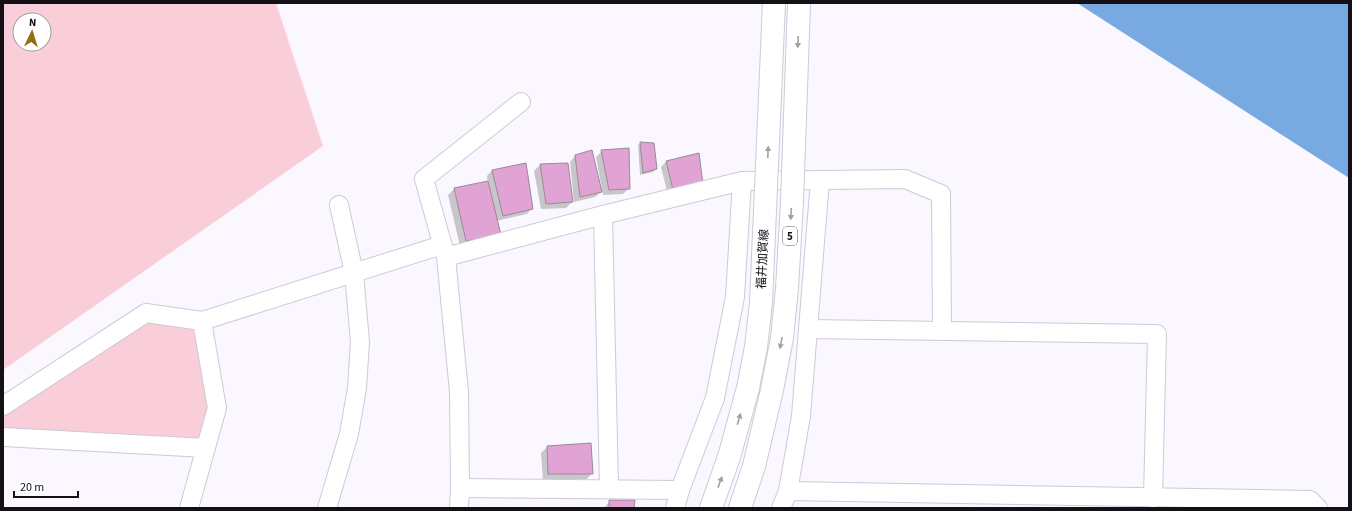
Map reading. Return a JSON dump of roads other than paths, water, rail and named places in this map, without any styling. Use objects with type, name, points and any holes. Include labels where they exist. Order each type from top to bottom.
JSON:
[{"type":"main road","name":"福井加賀線","points":[[711,508],[729,457],[748,388],[756,347],[761,303],[774,3]]},
{"type":"main road","name":"5","points":[[740,508],[754,466],[772,390],[782,338],[787,288],[792,202],[799,3]]},
{"type":"street","points":[[459,508],[459,392],[444,251],[424,179],[521,102]]},
{"type":"street","points":[[3,406],[146,313],[202,321],[354,273],[742,181],[905,179],[942,194],[942,331]]},
{"type":"street","points":[[780,508],[788,491],[801,416],[820,180]]},
{"type":"street","points":[[674,508],[715,398],[735,297],[742,181]]},
{"type":"street","points":[[327,508],[349,434],[357,388],[360,342],[354,273],[338,205]]},
{"type":"street","points":[[604,214],[609,488]]},
{"type":"street","points":[[189,508],[217,408],[202,321]]},
{"type":"street","points":[[808,329],[1157,334],[1153,498]]},
{"type":"street","points":[[3,437],[206,448]]},
{"type":"street","points":[[460,488],[609,488],[680,490]]},
{"type":"street","points":[[788,491],[852,500],[1022,502],[1153,498],[1173,503],[1310,500],[1318,508]]},
{"type":"water","points":[[1077,3],[1349,3],[1349,178]]}]
